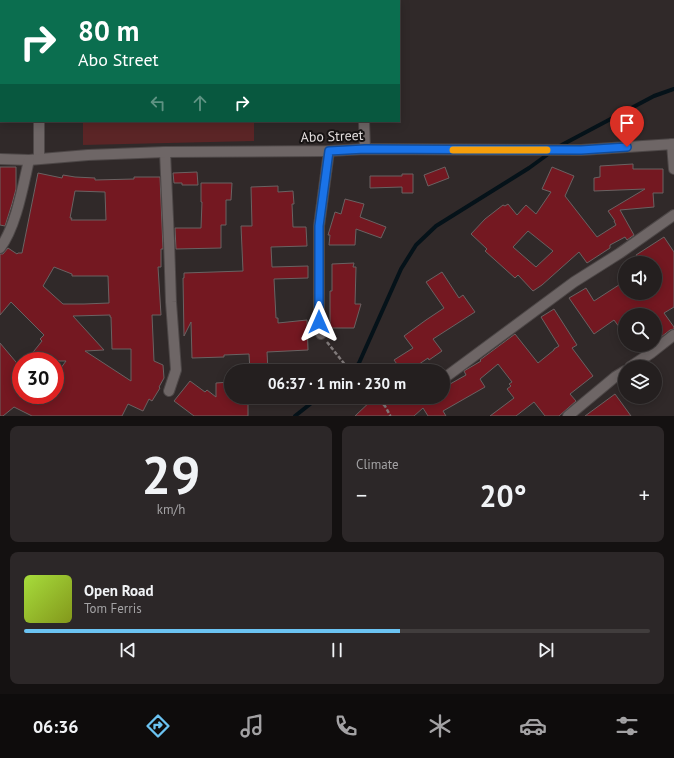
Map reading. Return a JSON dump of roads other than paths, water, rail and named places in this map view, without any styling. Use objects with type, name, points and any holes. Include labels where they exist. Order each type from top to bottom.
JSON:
[{"type":"street","points":[[0,248],[8,236],[34,159],[39,122]]},
{"type":"street","points":[[364,122],[365,149]]},
{"type":"street","points":[[673,144],[674,169]]},
{"type":"street","name":"Abo Street","points":[[0,159],[34,159],[165,152],[329,151],[365,149],[581,150],[673,144]]},
{"type":"street","points":[[321,334],[319,322],[319,226],[329,151]]},
{"type":"street","points":[[165,152],[171,302],[176,370],[169,391]]},
{"type":"street","points":[[450,374],[574,282],[620,253],[674,215]]},
{"type":"street","points":[[640,360],[674,335]]},
{"type":"street","points":[[568,416],[618,375]]},
{"type":"waterway","points":[[556,148],[654,96],[674,89]]},
{"type":"waterway","points":[[358,364],[401,269],[416,245],[436,226],[529,168],[551,152]]},
{"type":"waterway","points":[[295,416],[310,404]]}]
